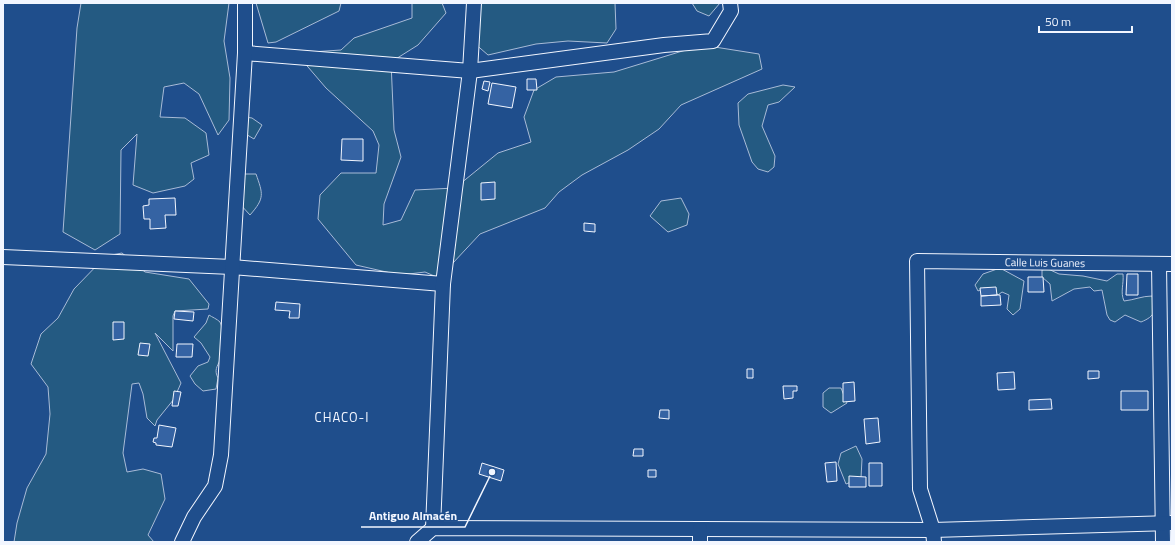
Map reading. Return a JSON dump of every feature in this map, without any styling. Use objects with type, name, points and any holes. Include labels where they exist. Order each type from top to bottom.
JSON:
[{"type":"street","points":[[182,542],[194,517],[215,486],[221,455],[245,53],[245,3]]},
{"type":"street","points":[[433,528],[443,284],[470,71],[474,3]]},
{"type":"street","points":[[245,53],[470,71],[713,41],[731,11],[730,3]]},
{"type":"street","points":[[3,257],[232,267],[443,284]]},
{"type":"street","name":"Calle Luis Guanes","points":[[933,536],[920,489],[917,261],[1166,264]]},
{"type":"street","points":[[1163,542],[1167,523],[1163,433],[1166,264]]},
{"type":"street","points":[[417,542],[433,528],[700,536],[933,536],[1167,523]]},
{"type":"shaded area","points":[[81,3],[229,3],[224,41],[230,78],[229,120],[218,135],[199,94],[184,83],[164,87],[160,117],[185,118],[206,133],[209,155],[191,163],[194,179],[185,186],[153,193],[133,185],[137,134],[121,150],[120,234],[95,250],[63,232],[77,28]]},
{"type":"shaded area","points":[[256,3],[341,3],[339,11],[276,42],[268,43]]},
{"type":"shaded area","points":[[412,3],[442,3],[446,13],[418,45],[391,62],[394,130],[401,157],[384,204],[383,225],[401,220],[415,190],[455,188],[498,153],[531,142],[524,117],[534,90],[556,77],[614,72],[702,45],[759,54],[762,69],[681,105],[659,129],[628,150],[582,175],[559,192],[545,208],[480,234],[439,278],[425,272],[395,274],[356,265],[318,219],[320,195],[341,173],[376,173],[379,145],[373,131],[326,88],[296,53],[341,50],[354,38],[412,18]]},
{"type":"shaded area","points":[[474,3],[615,3],[616,29],[607,43],[568,41],[536,44],[488,55],[473,42]]},
{"type":"shaded area","points":[[692,3],[720,3],[709,16],[697,11]]},
{"type":"shaded area","points":[[783,85],[795,87],[779,102],[768,105],[762,126],[775,156],[774,167],[768,172],[758,169],[752,162],[739,125],[738,103],[748,94]]},
{"type":"shaded area","points":[[245,117],[252,118],[262,125],[254,139],[244,133]]},
{"type":"shaded area","points":[[241,174],[256,174],[260,186],[260,200],[250,215],[239,203]]},
{"type":"shaded area","points":[[681,198],[689,214],[687,225],[668,232],[650,216],[661,201]]},
{"type":"shaded area","points":[[122,253],[145,272],[189,279],[209,304],[208,309],[175,311],[173,316],[173,351],[155,333],[181,383],[174,399],[157,420],[155,426],[147,418],[143,394],[139,383],[132,384],[123,453],[127,472],[143,469],[161,474],[165,499],[148,535],[154,542],[14,542],[17,523],[27,488],[46,454],[50,414],[48,387],[31,364],[41,334],[58,318],[74,289],[106,256]]},
{"type":"shaded area","points":[[1000,268],[1024,281],[1020,309],[1013,315],[1007,309],[1009,295],[1002,292],[998,295],[993,289],[984,288],[978,291],[975,285],[983,274]]},
{"type":"shaded area","points":[[1046,268],[1059,274],[1083,276],[1107,281],[1117,274],[1123,274],[1122,294],[1124,301],[1152,296],[1154,312],[1150,317],[1141,322],[1125,315],[1115,322],[1110,320],[1107,315],[1102,290],[1094,291],[1090,287],[1074,289],[1052,301],[1050,284],[1042,277],[1042,270]]},
{"type":"shaded area","points":[[209,315],[220,322],[222,329],[222,346],[220,360],[216,371],[218,378],[216,389],[203,391],[195,384],[190,376],[198,366],[208,362],[210,357],[201,343],[194,337],[206,323]]},
{"type":"shaded area","points":[[829,388],[841,388],[847,403],[831,413],[823,407],[823,393]]},
{"type":"shaded area","points":[[856,446],[862,459],[861,478],[846,484],[838,464],[841,453]]},
{"type":"building","points":[[527,79],[536,79],[537,90],[527,90]]},
{"type":"building","points":[[484,81],[490,82],[488,91],[482,89]]},
{"type":"building","points":[[492,83],[516,87],[512,108],[488,104]]},
{"type":"building","points":[[342,139],[363,139],[363,161],[341,160]]},
{"type":"building","points":[[495,182],[495,199],[481,200],[481,183]]},
{"type":"building","points":[[175,198],[176,215],[165,215],[166,228],[150,229],[150,219],[144,219],[143,206],[149,205],[149,199]]},
{"type":"building","points":[[584,223],[595,224],[595,232],[584,231]]},
{"type":"building","points":[[1127,274],[1138,274],[1138,295],[1126,295]]},
{"type":"building","points":[[1028,277],[1043,277],[1044,292],[1028,292]]},
{"type":"building","points":[[996,287],[997,295],[981,296],[980,288]]},
{"type":"building","points":[[1000,295],[1001,305],[981,306],[981,296]]},
{"type":"building","points":[[276,302],[300,304],[299,318],[289,318],[290,311],[275,310]]},
{"type":"building","points":[[175,311],[194,312],[193,321],[174,319]]},
{"type":"building","points":[[113,322],[124,322],[124,339],[113,340]]},
{"type":"building","points":[[140,343],[150,344],[148,356],[138,355]]},
{"type":"building","points":[[177,344],[193,344],[192,357],[176,357]]},
{"type":"building","points":[[747,369],[753,369],[753,378],[747,378]]},
{"type":"building","points":[[1088,371],[1099,371],[1099,378],[1088,379]]},
{"type":"building","points":[[1014,372],[1015,389],[998,390],[997,373]]},
{"type":"building","points":[[854,382],[855,401],[843,402],[843,383]]},
{"type":"building","points":[[783,386],[797,386],[797,391],[793,391],[793,398],[784,399]]},
{"type":"building","points":[[174,391],[181,392],[178,406],[172,406]]},
{"type":"building","points":[[1121,391],[1148,391],[1148,410],[1121,410]]},
{"type":"building","points":[[1051,399],[1052,409],[1029,410],[1029,400]]},
{"type":"building","points":[[660,410],[669,410],[669,419],[659,418]]},
{"type":"building","points":[[878,418],[880,442],[866,444],[864,419]]},
{"type":"building","points":[[159,425],[176,428],[172,447],[156,445],[156,443],[153,442],[154,438],[157,438]]},
{"type":"building","points":[[634,449],[643,449],[643,456],[633,456]]},
{"type":"building","points":[[836,462],[837,481],[827,482],[825,463]]},
{"type":"building","points":[[482,463],[504,470],[501,481],[479,474]]},
{"type":"building","points":[[869,463],[882,463],[882,486],[869,486]]},
{"type":"building","points":[[648,470],[656,470],[656,477],[648,477]]},
{"type":"building","points":[[849,476],[866,477],[866,487],[849,487]]},
{"type":"place","name":"Antiguo Almacén","points":[[492,472]]},
{"type":"district","name":"CHACO-I","points":[[342,417]]}]
